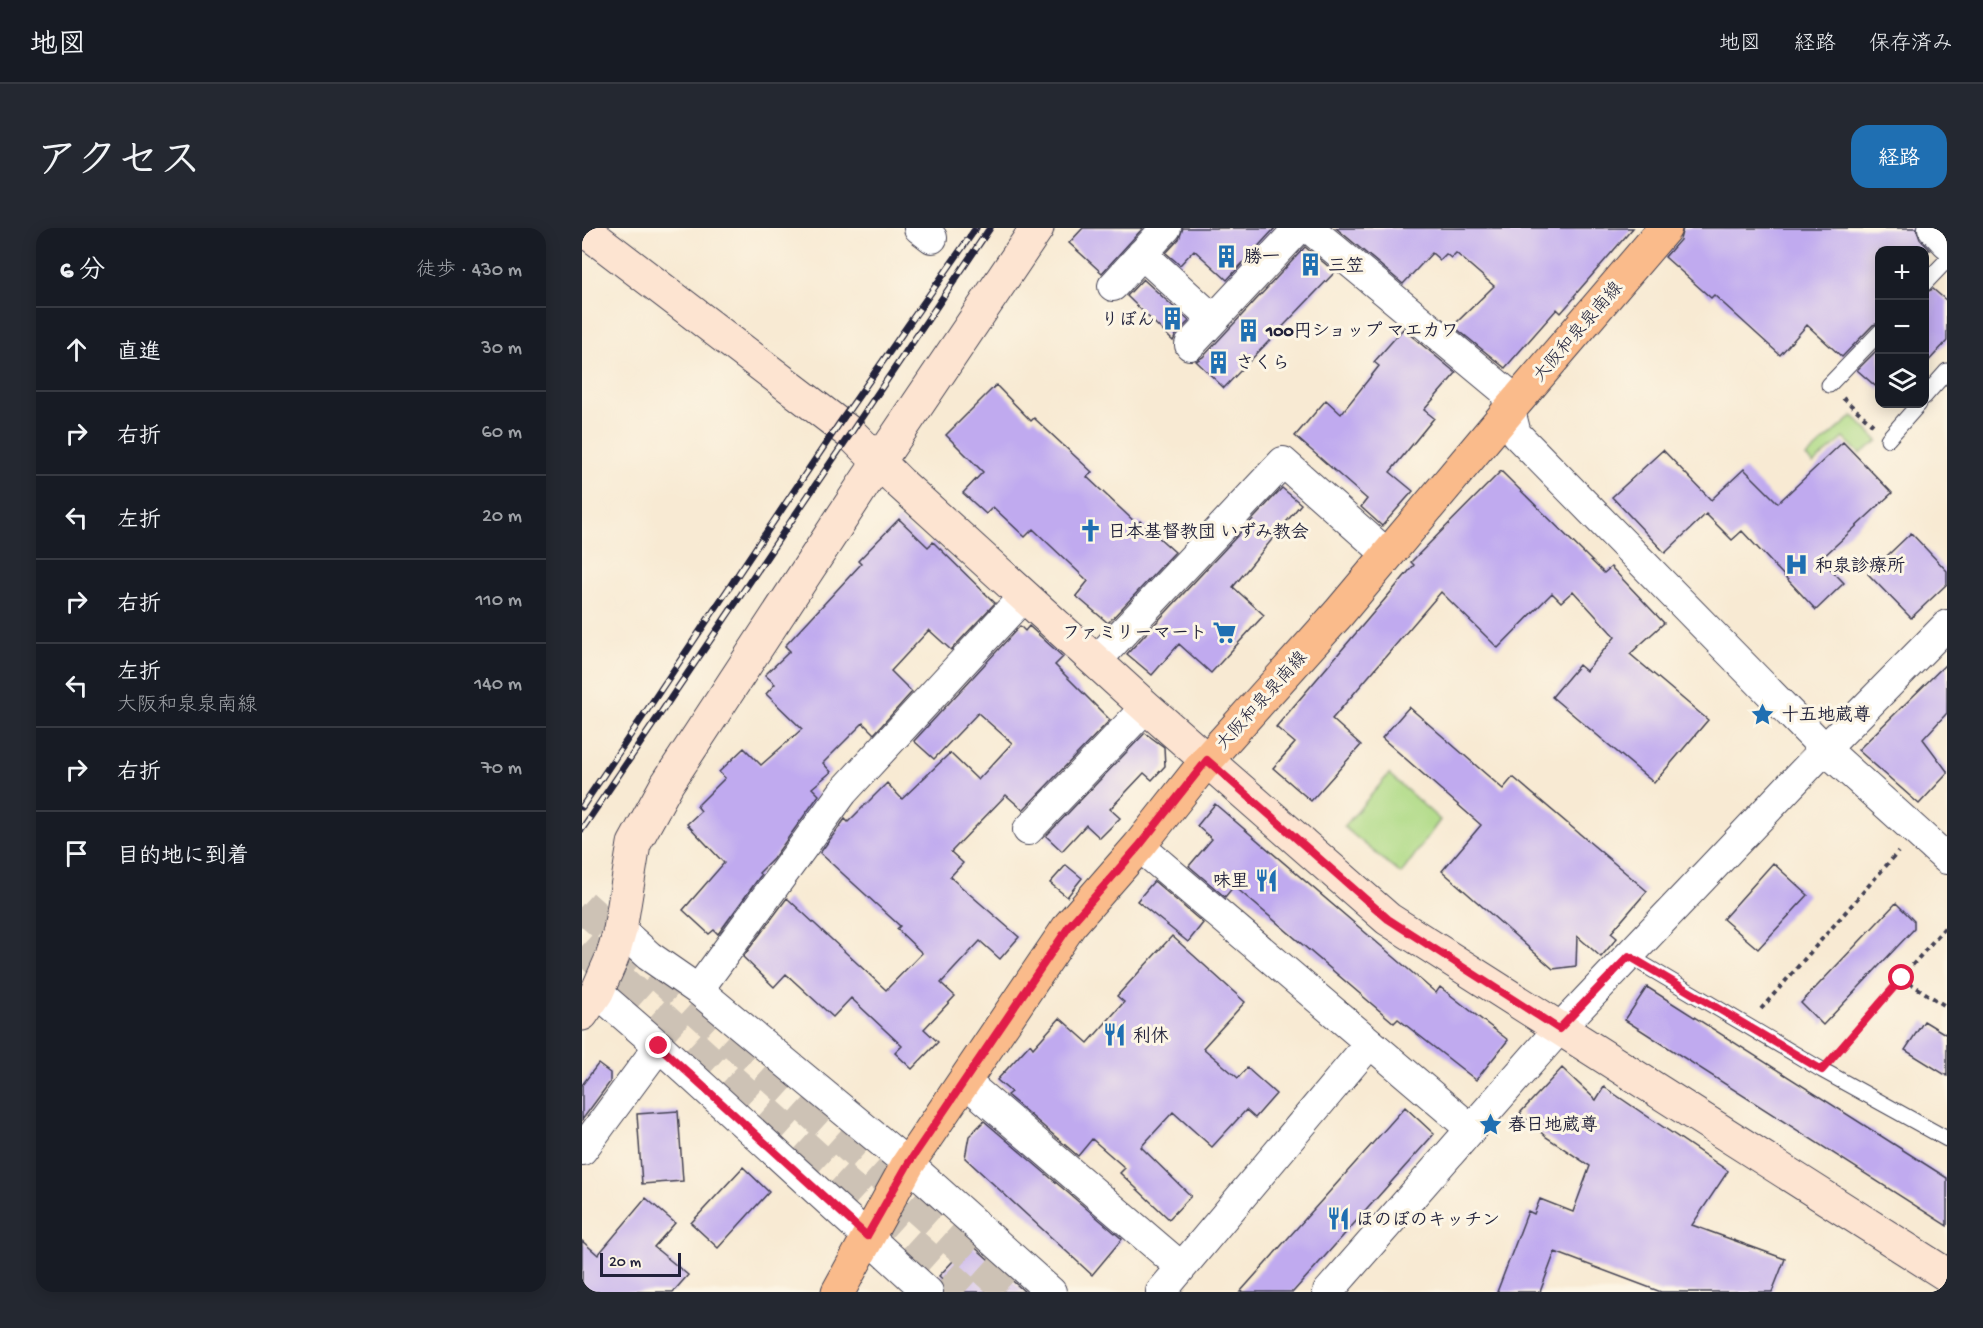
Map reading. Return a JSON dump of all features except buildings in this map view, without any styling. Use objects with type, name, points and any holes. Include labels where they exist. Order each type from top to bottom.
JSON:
[{"type":"main road","name":"大阪和泉泉南線","points":[[838,1292],[908,1164],[1070,925],[1139,846],[1207,760],[1339,613],[1665,228]]},
{"type":"street","points":[[582,228],[839,424],[1024,596],[1388,919],[1947,1275]]},
{"type":"street","points":[[928,1292],[659,1046],[590,1003],[612,958],[620,930],[634,844],[667,784],[1037,228]]},
{"type":"street","points":[[1113,286],[1166,228]]},
{"type":"street","points":[[1190,345],[1299,228]]},
{"type":"street","points":[[1309,228],[1505,391],[1516,434],[1825,749],[1947,859]]},
{"type":"street","points":[[1933,228],[1947,243]]},
{"type":"street","points":[[1142,254],[1213,319]]},
{"type":"street","points":[[1096,660],[1283,462],[1388,555]]},
{"type":"street","points":[[698,990],[843,792],[1024,596]]},
{"type":"street","points":[[1328,1292],[1559,1029],[1825,749],[1947,625]]},
{"type":"street","points":[[1028,830],[1146,706]]},
{"type":"street","points":[[1139,846],[1471,1129]]},
{"type":"street","points":[[620,930],[649,956],[698,990],[908,1164],[1051,1292]]},
{"type":"street","points":[[1161,1292],[1370,1043]]},
{"type":"street","points":[[582,1149],[659,1046]]},
{"type":"street","points":[[964,1081],[1181,1268]]},
{"type":"lane","points":[[1929,279],[1947,260]]},
{"type":"lane","points":[[1829,385],[1875,337]]},
{"type":"lane","points":[[1929,391],[1947,371]]},
{"type":"lane","points":[[1888,439],[1915,408]]},
{"type":"lane","points":[[1629,956],[1822,1070],[1947,1139]]},
{"type":"path","points":[[1829,385],[1888,439]]},
{"type":"path","points":[[1747,1025],[1917,831]]},
{"type":"path","points":[[1822,1070],[1947,925]]},
{"type":"path","points":[[1902,978],[1947,1007]]},
{"type":"green space","points":[[1853,416],[1878,441],[1860,454],[1844,438],[1813,464],[1806,457]]},
{"type":"green space","points":[[1389,774],[1440,820],[1401,874],[1344,827]]},
{"type":"tunnel","points":[[582,905],[1011,1292]]},
{"type":"tunnel","points":[[582,946],[965,1292]]},
{"type":"railway","points":[[582,807],[839,424],[976,228]]},
{"type":"railway","points":[[582,829],[990,228]]},
{"type":"place","name":"勝一","points":[[1226,256]]},
{"type":"place","name":"三笠","points":[[1310,265]]},
{"type":"place","name":"りぼん","points":[[1173,319]]},
{"type":"place","name":"100円ショップ マエカワ","points":[[1248,330]]},
{"type":"place","name":"さくら","points":[[1218,362]]},
{"type":"place","name":"日本基督教団 いずみ教会","points":[[1090,531]]},
{"type":"place","name":"和泉診療所","points":[[1797,565]]},
{"type":"place","name":"ファミリーマート","points":[[1225,632]]},
{"type":"place","name":"十五地蔵尊","points":[[1763,714]]},
{"type":"place","name":"味里","points":[[1267,880]]},
{"type":"place","name":"利休","points":[[1115,1035]]},
{"type":"place","name":"春日地蔵尊","points":[[1490,1124]]},
{"type":"place","name":"ほのぼのキッチン","points":[[1338,1219]]},
{"type":"route","points":[[659,1046],[867,1236],[908,1164],[1070,925],[1139,846],[1207,760],[1388,919],[1559,1029],[1629,956],[1822,1070],[1902,978]]}]
